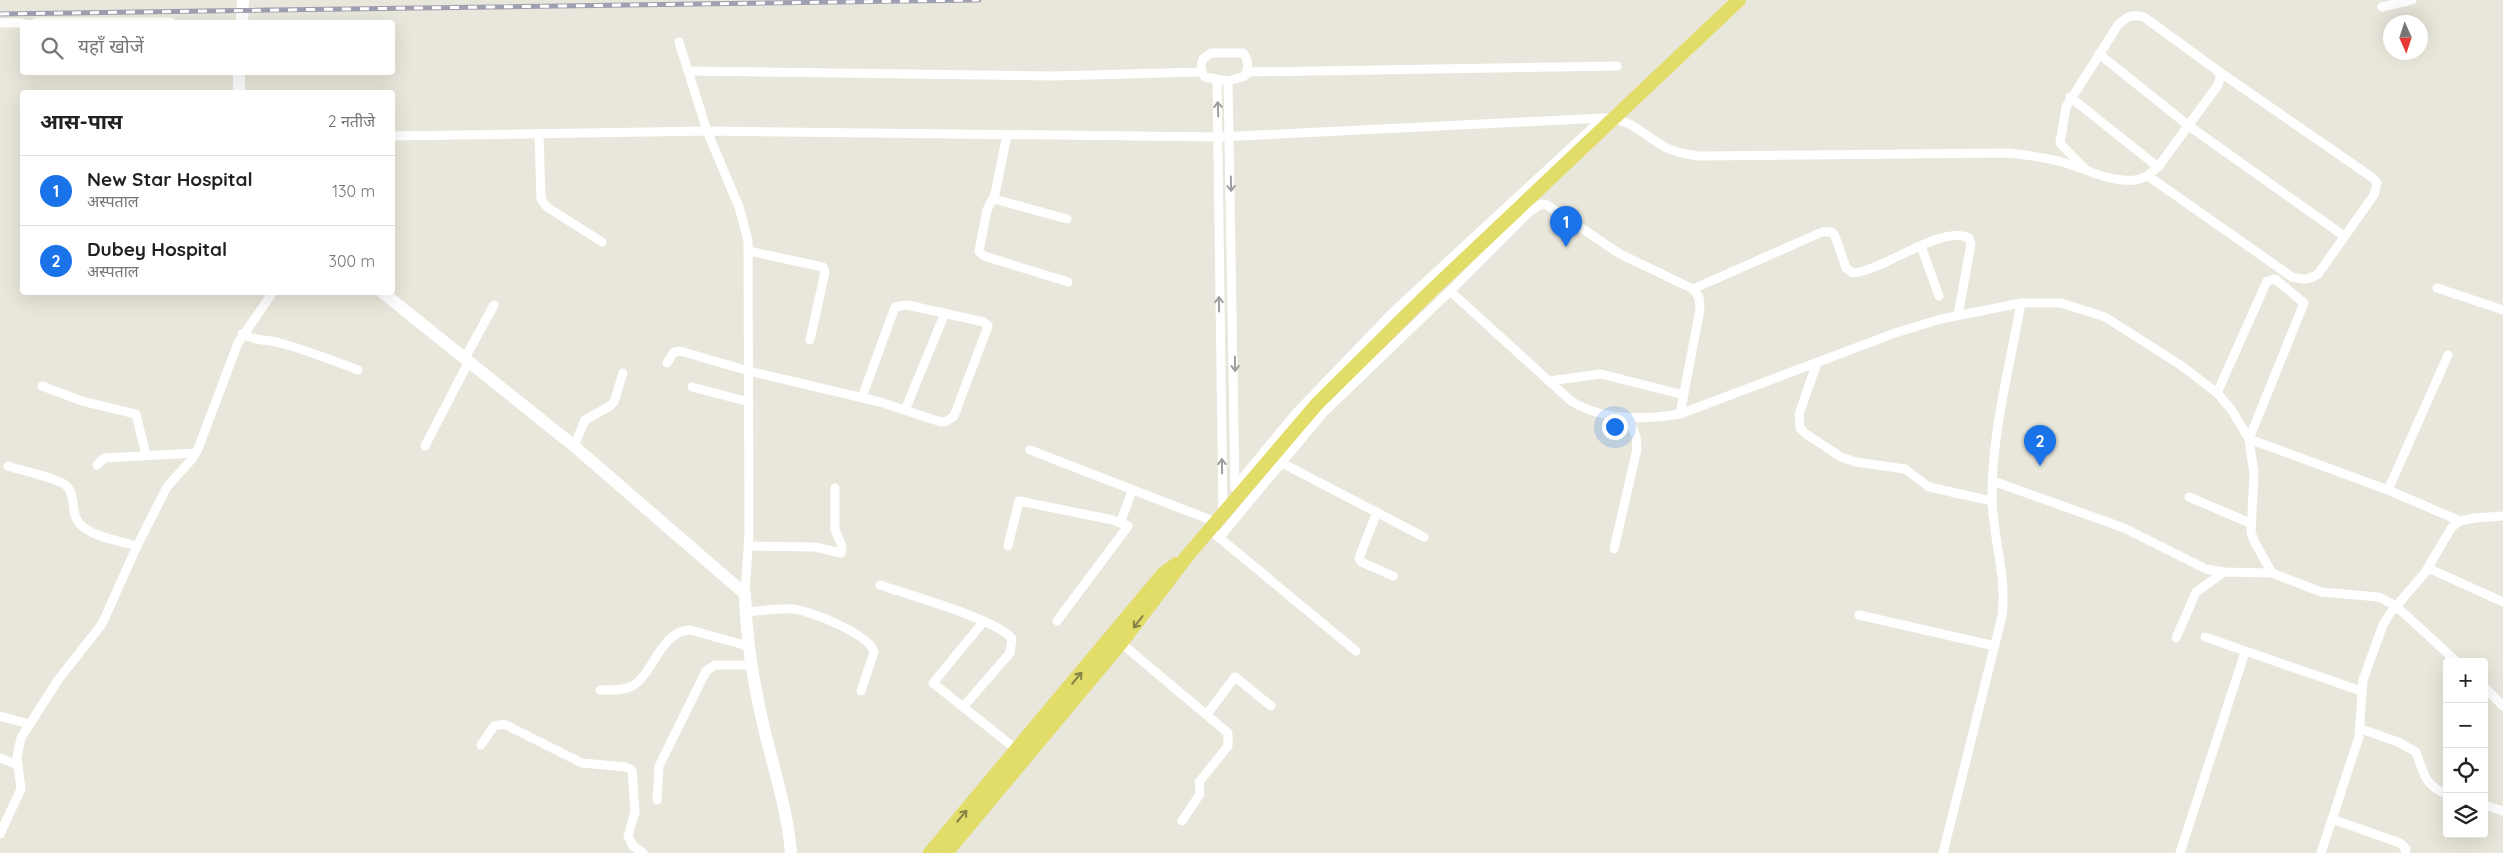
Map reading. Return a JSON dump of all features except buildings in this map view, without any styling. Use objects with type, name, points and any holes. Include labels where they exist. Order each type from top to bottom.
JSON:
[{"type":"main road","points":[[242,20],[243,0]]},
{"type":"main road","points":[[946,853],[1121,643],[1188,555],[1217,526],[1235,493],[1317,404],[1430,292],[1738,0]]},
{"type":"main road","points":[[239,75],[239,90]]},
{"type":"main road","points":[[386,295],[574,446],[745,594],[748,646],[760,714],[786,819],[791,853]]},
{"type":"main road","points":[[930,853],[1163,574],[1188,555]]},
{"type":"street","points":[[2382,7],[2412,0]]},
{"type":"street","points":[[2085,169],[2060,143],[2063,117],[2070,97],[2118,25],[2126,17],[2134,15],[2144,17],[2373,178],[2377,183],[2374,195],[2318,274],[2311,279],[2301,280],[2292,277],[2148,176]]},
{"type":"street","points":[[0,23],[20,23]]},
{"type":"street","points":[[678,42],[707,131],[739,207],[748,251],[749,546],[745,594]]},
{"type":"street","points":[[1211,53],[1243,53],[1247,58],[1247,72],[1245,76],[1238,80],[1228,81],[1205,78],[1201,72],[1203,58],[1211,53]]},
{"type":"street","points":[[2099,54],[2189,126],[2344,236]]},
{"type":"street","points":[[1247,72],[1617,66]]},
{"type":"street","points":[[395,136],[707,131],[1219,137],[1603,118],[1623,120],[1666,147],[1680,153],[1698,156],[2008,152],[2042,157],[2128,181],[2148,176],[2158,167],[2218,86],[2220,78],[2218,70]]},
{"type":"street","points":[[688,71],[1053,76],[1201,72]]},
{"type":"street","points":[[1217,80],[1219,137],[1217,526]]},
{"type":"street","points":[[1228,81],[1235,493]]},
{"type":"street","points":[[2070,97],[2158,167]]},
{"type":"street","points":[[1235,493],[1296,413],[1392,314],[1603,118]]},
{"type":"street","points":[[539,134],[541,199],[547,207],[602,242]]},
{"type":"street","points":[[1007,135],[994,199],[985,219],[980,253],[1068,282]]},
{"type":"street","points":[[994,199],[1067,219]]},
{"type":"street","points":[[1217,526],[1280,462],[1323,413],[1528,213],[1541,204],[1546,205],[1620,254],[1693,289],[1699,297],[1700,309],[1680,414]]},
{"type":"street","points":[[1693,289],[1822,232],[1832,232],[1846,268],[1853,273],[1921,246],[1958,234],[1969,238],[1971,244],[1958,315]]},
{"type":"street","points":[[1921,246],[1939,296]]},
{"type":"street","points":[[748,251],[823,267],[825,272],[810,340]]},
{"type":"street","points":[[2217,393],[2267,281],[2275,279],[2304,303],[2249,439]]},
{"type":"street","points":[[2437,288],[2503,310]]},
{"type":"street","points":[[1450,291],[1549,381],[1581,407],[1628,418],[1663,417],[1680,414],[1895,334],[1958,315],[2021,303],[2061,303],[2085,309],[2105,317],[2160,350],[2217,393],[2230,408],[2249,439],[2254,474],[2250,523],[2254,541],[2272,573]]},
{"type":"street","points":[[0,834],[21,789],[17,751],[21,738],[58,680],[102,624],[137,546],[167,487],[195,454],[230,359],[242,334],[271,295]]},
{"type":"street","points":[[1943,853],[1995,646],[2004,600],[1992,501],[1993,481],[1997,440],[2021,303]]},
{"type":"street","points":[[667,363],[674,352],[680,351],[749,371],[862,397],[941,422],[947,421],[954,416],[988,326],[984,322],[903,304],[895,307],[862,397]]},
{"type":"street","points":[[425,446],[494,305]]},
{"type":"street","points":[[905,410],[945,313]]},
{"type":"street","points":[[242,334],[255,341],[274,341],[296,347],[358,370]]},
{"type":"street","points":[[2388,490],[2448,355]]},
{"type":"street","points":[[1817,363],[1799,414],[1800,428],[1813,440],[1849,460],[1905,469],[1929,486],[1992,501]]},
{"type":"street","points":[[574,446],[585,420],[614,402],[623,373]]},
{"type":"street","points":[[1549,381],[1600,374],[1684,395]]},
{"type":"street","points":[[42,386],[82,401],[136,414],[146,455]]},
{"type":"street","points":[[692,387],[749,402]]},
{"type":"street","points":[[1614,549],[1637,449],[1636,436],[1628,418]]},
{"type":"street","points":[[2249,439],[2388,490],[2460,521]]},
{"type":"street","points":[[1030,450],[1217,526],[1356,651]]},
{"type":"street","points":[[97,465],[104,458],[195,454]]},
{"type":"street","points":[[1280,462],[1424,537]]},
{"type":"street","points":[[8,466],[65,485],[71,494],[74,516],[79,524],[100,535],[137,546]]},
{"type":"street","points":[[1993,481],[2124,528],[2206,569],[2224,572],[2272,573],[2321,592],[2379,597],[2396,606],[2453,658]]},
{"type":"street","points":[[749,546],[815,547],[841,553],[842,546],[835,530],[835,488]]},
{"type":"street","points":[[1120,523],[1132,491]]},
{"type":"street","points":[[2189,497],[2250,523]]},
{"type":"street","points":[[1008,546],[1019,501],[1128,526],[1057,621]]},
{"type":"street","points":[[1378,512],[1359,558],[1361,562],[1394,576]]},
{"type":"street","points":[[2321,853],[2360,729],[2361,691],[2366,670],[2383,625],[2396,606],[2428,568],[2446,534],[2460,521],[2485,516],[2503,516]]},
{"type":"street","points":[[2428,568],[2503,602]]},
{"type":"street","points":[[2176,638],[2196,592],[2224,572]]},
{"type":"street","points":[[880,586],[984,621],[1008,633],[1012,639],[1012,649],[963,707]]},
{"type":"street","points":[[746,612],[793,609],[832,619],[855,634],[873,648],[874,652],[861,691]]},
{"type":"street","points":[[1859,615],[1995,646]]},
{"type":"street","points":[[984,621],[933,683],[1017,750]]},
{"type":"street","points":[[600,690],[624,689],[634,685],[670,638],[681,631],[690,630],[748,646]]},
{"type":"street","points":[[2205,637],[2361,691]]},
{"type":"street","points":[[1121,643],[1228,733],[1229,742],[1199,782],[1200,794],[1182,820]]},
{"type":"street","points":[[2180,853],[2244,652]]},
{"type":"street","points":[[657,800],[659,766],[706,671],[715,665],[752,665]]},
{"type":"street","points":[[1206,714],[1235,677],[1271,706]]},
{"type":"street","points":[[2488,690],[2503,706]]},
{"type":"street","points":[[0,716],[29,724]]},
{"type":"street","points":[[481,745],[494,726],[504,724],[582,763],[626,767],[632,770],[635,812],[628,836],[633,846],[642,853]]},
{"type":"street","points":[[2360,729],[2398,742],[2416,752],[2427,782],[2432,788],[2444,793]]},
{"type":"street","points":[[0,758],[18,765]]},
{"type":"street","points":[[2488,806],[2503,811]]},
{"type":"street","points":[[0,811],[9,815]]},
{"type":"street","points":[[2332,819],[2400,843],[2406,849],[2405,853]]},
{"type":"railway","points":[[0,14],[979,0]]},
{"type":"place","name":"New Star Hospital","points":[[1566,247]]},
{"type":"place","name":"Dubey Hospital","points":[[2040,466]]}]
